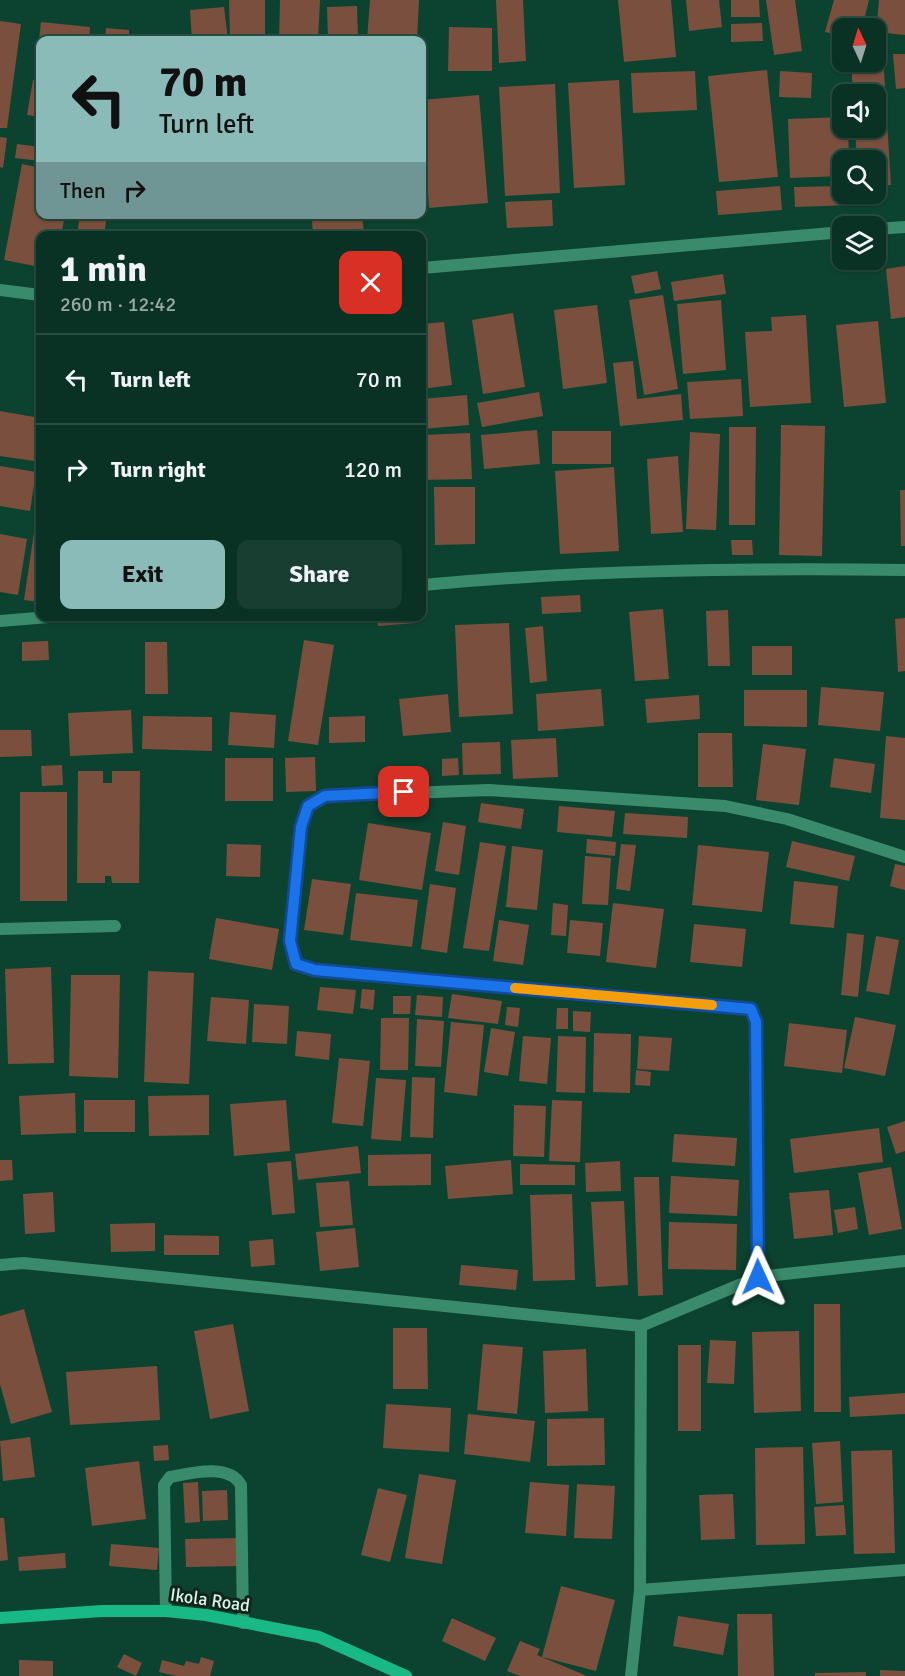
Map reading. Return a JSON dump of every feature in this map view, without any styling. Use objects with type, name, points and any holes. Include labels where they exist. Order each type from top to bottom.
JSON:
[{"type":"street","points":[[886,228],[905,227]]},
{"type":"street","points":[[426,268],[832,233]]},
{"type":"street","points":[[0,290],[36,294]]},
{"type":"street","points":[[426,585],[488,579],[777,569],[905,570]]},
{"type":"street","points":[[0,621],[36,618]]},
{"type":"street","points":[[758,1277],[756,1022],[751,1009],[315,970],[296,964],[290,941],[301,827],[308,806],[325,796],[489,790],[725,806],[787,819],[905,857]]},
{"type":"street","points":[[0,929],[115,926]]},
{"type":"street","points":[[0,1265],[23,1263],[641,1326],[758,1277],[905,1261]]},
{"type":"street","points":[[631,1676],[640,1590],[641,1326]]},
{"type":"street","points":[[166,1611],[164,1485],[170,1477],[228,1472],[237,1477],[241,1485],[243,1623]]},
{"type":"street","points":[[640,1590],[905,1570]]},
{"type":"street","name":"Ikola Road","points":[[0,1618],[102,1611],[166,1611],[206,1615],[319,1637],[406,1676]]},
{"type":"building","points":[[229,0],[265,0],[265,36],[230,36]]},
{"type":"building","points":[[280,0],[320,0],[318,36],[279,36]]},
{"type":"building","points":[[370,0],[419,0],[417,36],[367,36]]},
{"type":"building","points":[[496,0],[523,0],[526,61],[499,63]]},
{"type":"building","points":[[618,0],[671,0],[676,57],[624,62]]},
{"type":"building","points":[[686,0],[719,0],[722,27],[689,31]]},
{"type":"building","points":[[731,0],[759,0],[760,17],[731,17]]},
{"type":"building","points":[[766,0],[795,0],[802,51],[774,55]]},
{"type":"building","points":[[834,0],[869,0],[864,18],[832,18],[832,34],[825,32]]},
{"type":"building","points":[[879,0],[905,0],[905,35],[886,33],[886,18],[877,18]]},
{"type":"building","points":[[357,6],[358,36],[328,36],[327,7]]},
{"type":"building","points":[[224,7],[228,36],[192,36],[190,10]]},
{"type":"building","points":[[0,21],[21,24],[7,128],[0,128]]},
{"type":"building","points":[[41,22],[90,27],[89,36],[39,36]]},
{"type":"building","points":[[762,23],[763,41],[731,42],[731,24]]},
{"type":"building","points":[[449,27],[492,28],[492,71],[448,71]]},
{"type":"building","points":[[106,28],[129,30],[129,36],[105,36]]},
{"type":"building","points":[[893,54],[905,54],[905,88],[896,89]]},
{"type":"building","points":[[767,70],[778,177],[719,182],[708,76]]},
{"type":"building","points":[[695,71],[697,110],[633,113],[631,73]]},
{"type":"building","points":[[780,71],[812,73],[811,98],[779,97]]},
{"type":"building","points":[[852,72],[884,72],[885,84],[852,84]]},
{"type":"building","points":[[33,80],[36,80],[36,116],[27,115]]},
{"type":"building","points":[[619,80],[625,185],[574,188],[568,83]]},
{"type":"building","points":[[555,84],[560,193],[505,196],[499,87]]},
{"type":"building","points":[[479,95],[488,203],[429,208],[426,100]]},
{"type":"building","points":[[886,104],[891,185],[886,185],[886,150],[856,150],[856,138],[886,138]]},
{"type":"building","points":[[832,117],[832,138],[848,138],[849,150],[832,150],[832,176],[790,178],[788,119]]},
{"type":"building","points":[[0,137],[7,138],[3,168],[0,167]]},
{"type":"building","points":[[17,144],[36,146],[36,161],[15,158]]},
{"type":"building","points":[[22,164],[36,167],[36,219],[64,219],[62,231],[36,231],[36,266],[4,260]]},
{"type":"building","points":[[780,186],[782,210],[718,215],[716,191]]},
{"type":"building","points":[[832,186],[832,204],[854,205],[795,207],[794,187]]},
{"type":"building","points":[[552,200],[553,226],[507,228],[505,202]]},
{"type":"building","points":[[79,219],[106,219],[105,231],[78,231]]},
{"type":"building","points":[[362,219],[364,231],[313,231],[312,220]]},
{"type":"building","points":[[905,266],[905,317],[891,319],[886,269]]},
{"type":"building","points":[[657,271],[661,289],[635,294],[631,276]]},
{"type":"building","points":[[723,274],[726,294],[674,301],[671,282]]},
{"type":"building","points":[[663,295],[678,389],[644,395],[629,300]]},
{"type":"building","points":[[721,300],[726,370],[683,374],[677,304]]},
{"type":"building","points":[[597,305],[607,383],[563,389],[554,310]]},
{"type":"building","points":[[513,313],[525,387],[483,394],[472,320]]},
{"type":"building","points":[[806,315],[811,403],[750,407],[745,332],[772,331],[771,317]]},
{"type":"building","points":[[878,321],[886,403],[844,407],[836,325]]},
{"type":"building","points":[[444,322],[452,385],[426,388],[426,324]]},
{"type":"building","points":[[633,361],[637,399],[681,394],[683,420],[620,426],[613,363]]},
{"type":"building","points":[[741,379],[743,416],[690,419],[687,382]]},
{"type":"building","points":[[539,392],[543,416],[482,427],[477,403]]},
{"type":"building","points":[[467,395],[469,425],[426,429],[426,399]]},
{"type":"building","points":[[0,411],[36,417],[34,461],[0,456]]},
{"type":"building","points":[[781,425],[825,426],[822,556],[779,555]]},
{"type":"building","points":[[729,427],[756,427],[755,525],[729,525]]},
{"type":"building","points":[[537,430],[540,464],[484,469],[481,435]]},
{"type":"building","points":[[552,431],[611,431],[611,464],[552,464]]},
{"type":"building","points":[[690,432],[720,434],[716,530],[686,529]]},
{"type":"building","points":[[470,433],[472,479],[426,480],[426,435]]},
{"type":"building","points":[[678,456],[683,532],[651,534],[647,459]]},
{"type":"building","points":[[0,466],[36,472],[30,511],[0,506]]},
{"type":"building","points":[[614,467],[619,551],[560,554],[555,471]]},
{"type":"building","points":[[434,487],[475,487],[475,544],[435,545]]},
{"type":"building","points":[[900,490],[905,490],[905,546],[901,546]]},
{"type":"building","points":[[36,519],[36,602],[24,600]]},
{"type":"building","points":[[0,534],[27,539],[18,595],[0,592]]},
{"type":"building","points":[[731,540],[752,540],[753,555],[732,555]]},
{"type":"building","points":[[580,595],[581,612],[542,614],[541,597]]},
{"type":"building","points":[[663,609],[669,679],[635,681],[629,612]]},
{"type":"building","points":[[728,610],[730,666],[708,666],[706,611]]},
{"type":"building","points":[[905,618],[905,671],[898,672],[895,619]]},
{"type":"building","points":[[378,621],[416,621],[416,623],[378,626]]},
{"type":"building","points":[[509,623],[513,714],[459,717],[455,625]]},
{"type":"building","points":[[543,626],[547,681],[530,683],[525,628]]},
{"type":"building","points":[[304,640],[334,645],[318,745],[288,741]]},
{"type":"building","points":[[48,641],[49,660],[22,661],[22,642]]},
{"type":"building","points":[[145,642],[167,642],[168,694],[145,694]]},
{"type":"building","points":[[752,646],[792,646],[792,675],[752,675]]},
{"type":"building","points":[[821,687],[884,692],[880,731],[818,725]]},
{"type":"building","points":[[601,689],[604,726],[538,731],[536,694]]},
{"type":"building","points":[[744,690],[807,690],[807,727],[744,726]]},
{"type":"building","points":[[448,694],[451,732],[403,736],[399,699]]},
{"type":"building","points":[[699,695],[700,719],[647,723],[645,699]]},
{"type":"building","points":[[131,710],[133,753],[70,756],[68,713]]},
{"type":"building","points":[[230,712],[276,715],[274,748],[228,745]]},
{"type":"building","points":[[143,716],[212,717],[212,751],[142,749]]},
{"type":"building","points":[[365,716],[365,742],[329,743],[329,717]]},
{"type":"building","points":[[0,730],[31,730],[32,756],[0,757]]},
{"type":"building","points":[[698,733],[732,733],[733,787],[698,787]]},
{"type":"building","points":[[886,736],[905,738],[905,820],[880,818]]},
{"type":"building","points":[[556,738],[558,777],[513,779],[511,740]]},
{"type":"building","points":[[500,742],[501,774],[463,775],[462,743]]},
{"type":"building","points":[[763,744],[806,749],[799,805],[756,800]]},
{"type":"building","points":[[315,757],[316,791],[286,792],[285,758]]},
{"type":"building","points":[[225,758],[273,758],[273,801],[225,801]]},
{"type":"building","points":[[458,758],[459,775],[442,776],[442,759]]},
{"type":"building","points":[[834,758],[875,764],[871,793],[830,787]]},
{"type":"building","points":[[62,765],[63,785],[42,786],[41,766]]},
{"type":"building","points":[[78,771],[103,771],[103,783],[112,783],[112,771],[140,771],[139,883],[112,883],[111,876],[105,876],[105,883],[77,883]]},
{"type":"building","points":[[20,792],[67,792],[67,901],[20,901]]},
{"type":"building","points":[[481,803],[524,809],[521,829],[478,822]]},
{"type":"building","points":[[559,806],[615,811],[612,837],[557,832]]},
{"type":"building","points":[[625,813],[688,817],[687,838],[623,834]]},
{"type":"building","points":[[443,822],[466,826],[459,875],[435,871]]},
{"type":"building","points":[[368,823],[431,833],[422,890],[359,880]]},
{"type":"building","points":[[587,839],[616,842],[615,856],[586,853]]},
{"type":"building","points":[[792,841],[855,856],[849,881],[786,867]]},
{"type":"building","points":[[480,842],[506,846],[489,951],[463,948]]},
{"type":"building","points":[[227,844],[261,845],[260,877],[226,876]]},
{"type":"building","points":[[621,844],[636,845],[630,891],[616,889]]},
{"type":"building","points":[[698,845],[769,852],[762,912],[692,905]]},
{"type":"building","points":[[512,846],[543,850],[537,910],[506,907]]},
{"type":"building","points":[[585,856],[611,858],[608,905],[582,904]]},
{"type":"building","points":[[895,864],[905,866],[905,890],[890,886]]},
{"type":"building","points":[[312,879],[351,884],[343,935],[304,930]]},
{"type":"building","points":[[794,881],[838,886],[834,928],[790,924]]},
{"type":"building","points":[[430,884],[456,888],[447,953],[421,949]]},
{"type":"building","points":[[356,893],[418,900],[412,947],[350,940]]},
{"type":"building","points":[[553,903],[568,905],[566,936],[551,935]]},
{"type":"building","points":[[613,903],[664,909],[656,968],[606,962]]},
{"type":"building","points":[[216,918],[279,929],[272,970],[209,959]]},
{"type":"building","points":[[499,920],[529,925],[523,965],[493,961]]},
{"type":"building","points":[[570,920],[603,923],[600,956],[567,953]]},
{"type":"building","points":[[694,924],[746,929],[742,967],[690,962]]},
{"type":"building","points":[[847,933],[864,935],[858,997],[841,995]]},
{"type":"building","points":[[876,936],[899,940],[889,995],[866,991]]},
{"type":"building","points":[[51,967],[54,1063],[8,1064],[5,969]]},
{"type":"building","points":[[148,971],[194,973],[189,1084],[144,1082]]},
{"type":"building","points":[[71,975],[120,975],[118,1078],[69,1076]]},
{"type":"building","points":[[320,987],[356,990],[353,1014],[317,1010]]},
{"type":"building","points":[[362,989],[375,990],[373,1010],[360,1008]]},
{"type":"building","points":[[452,994],[502,1001],[498,1024],[448,1018]]},
{"type":"building","points":[[417,995],[443,997],[442,1017],[415,1015]]},
{"type":"building","points":[[393,996],[411,996],[410,1014],[393,1014]]},
{"type":"building","points":[[211,997],[249,1000],[246,1044],[207,1041]]},
{"type":"building","points":[[254,1004],[289,1006],[287,1044],[252,1042]]},
{"type":"building","points":[[507,1007],[520,1008],[518,1027],[505,1025]]},
{"type":"building","points":[[557,1008],[568,1008],[568,1029],[556,1029]]},
{"type":"building","points":[[573,1011],[591,1012],[590,1032],[573,1031]]},
{"type":"building","points":[[855,1017],[896,1025],[885,1076],[844,1068]]},
{"type":"building","points":[[381,1018],[409,1018],[408,1070],[380,1070]]},
{"type":"building","points":[[417,1019],[444,1021],[441,1067],[415,1066]]},
{"type":"building","points":[[451,1022],[484,1025],[477,1096],[444,1092]]},
{"type":"building","points":[[789,1023],[847,1030],[842,1073],[784,1066]]},
{"type":"building","points":[[491,1028],[515,1032],[508,1076],[484,1072]]},
{"type":"building","points":[[297,1031],[331,1034],[329,1060],[295,1056]]},
{"type":"building","points":[[594,1033],[631,1034],[630,1093],[593,1092]]},
{"type":"building","points":[[523,1036],[551,1038],[547,1084],[519,1081]]},
{"type":"building","points":[[558,1036],[586,1037],[585,1093],[556,1092]]},
{"type":"building","points":[[639,1036],[672,1038],[669,1071],[637,1069]]},
{"type":"building","points":[[339,1058],[370,1061],[363,1126],[332,1123]]},
{"type":"building","points":[[636,1070],[651,1072],[650,1086],[635,1085]]},
{"type":"building","points":[[412,1077],[435,1078],[433,1138],[410,1137]]},
{"type":"building","points":[[376,1078],[406,1080],[401,1141],[371,1139]]},
{"type":"building","points":[[75,1093],[76,1133],[21,1135],[19,1096]]},
{"type":"building","points":[[209,1095],[209,1135],[149,1136],[148,1096]]},
{"type":"building","points":[[84,1100],[135,1100],[135,1132],[84,1132]]},
{"type":"building","points":[[286,1100],[290,1151],[234,1156],[230,1104]]},
{"type":"building","points":[[552,1100],[582,1101],[580,1162],[549,1161]]},
{"type":"building","points":[[514,1105],[546,1106],[544,1157],[513,1156]]},
{"type":"building","points":[[905,1121],[905,1151],[896,1154],[887,1127]]},
{"type":"building","points":[[879,1128],[883,1162],[794,1173],[790,1139]]},
{"type":"building","points":[[674,1134],[737,1138],[735,1166],[672,1162]]},
{"type":"building","points":[[358,1146],[361,1173],[298,1180],[295,1154]]},
{"type":"building","points":[[431,1154],[431,1185],[368,1186],[368,1155]]},
{"type":"building","points":[[0,1160],[12,1160],[13,1180],[0,1181]]},
{"type":"building","points":[[511,1160],[513,1194],[448,1199],[445,1166]]},
{"type":"building","points":[[291,1161],[295,1213],[272,1215],[267,1163]]},
{"type":"building","points":[[620,1161],[621,1191],[586,1192],[585,1163]]},
{"type":"building","points":[[520,1164],[575,1165],[575,1185],[520,1185]]},
{"type":"building","points":[[891,1167],[902,1229],[869,1235],[858,1173]]},
{"type":"building","points":[[671,1176],[739,1180],[737,1216],[669,1213]]},
{"type":"building","points":[[634,1177],[659,1177],[663,1295],[638,1296]]},
{"type":"building","points":[[349,1181],[353,1225],[320,1227],[316,1183]]},
{"type":"building","points":[[829,1190],[833,1235],[794,1239],[789,1193]]},
{"type":"building","points":[[53,1192],[55,1232],[25,1234],[23,1194]]},
{"type":"building","points":[[572,1194],[575,1280],[533,1281],[530,1195]]},
{"type":"building","points":[[624,1201],[628,1285],[596,1287],[591,1202]]},
{"type":"building","points":[[855,1207],[858,1229],[838,1233],[834,1210]]},
{"type":"building","points":[[669,1222],[737,1224],[736,1270],[668,1269]]},
{"type":"building","points":[[155,1223],[155,1251],[111,1252],[110,1224]]},
{"type":"building","points":[[355,1228],[359,1267],[320,1271],[316,1232]]},
{"type":"building","points":[[164,1235],[219,1236],[219,1255],[164,1255]]},
{"type":"building","points":[[273,1239],[275,1265],[251,1267],[249,1241]]},
{"type":"building","points":[[461,1265],[518,1270],[516,1290],[459,1285]]},
{"type":"building","points":[[814,1304],[840,1304],[841,1412],[814,1412]]},
{"type":"building","points":[[24,1309],[52,1412],[11,1424],[0,1384],[0,1316]]},
{"type":"building","points":[[233,1324],[249,1411],[210,1419],[194,1331]]},
{"type":"building","points":[[393,1328],[427,1328],[428,1389],[393,1389]]},
{"type":"building","points":[[799,1331],[801,1411],[754,1413],[752,1332]]},
{"type":"building","points":[[710,1340],[736,1341],[734,1384],[707,1383]]},
{"type":"building","points":[[483,1344],[523,1347],[517,1414],[477,1410]]},
{"type":"building","points":[[678,1345],[701,1345],[701,1431],[678,1431]]},
{"type":"building","points":[[586,1349],[588,1411],[545,1413],[543,1351]]},
{"type":"building","points":[[157,1366],[160,1420],[70,1425],[66,1372]]},
{"type":"building","points":[[905,1393],[905,1414],[850,1417],[849,1397]]},
{"type":"building","points":[[386,1404],[451,1408],[449,1452],[383,1448]]},
{"type":"building","points":[[468,1414],[535,1421],[530,1462],[464,1454]]},
{"type":"building","points":[[604,1418],[605,1465],[547,1466],[547,1419]]},
{"type":"building","points":[[30,1437],[35,1477],[3,1481],[0,1441]]},
{"type":"building","points":[[840,1441],[843,1502],[816,1504],[812,1443]]},
{"type":"building","points":[[168,1445],[169,1460],[154,1461],[153,1446]]},
{"type":"building","points":[[803,1447],[805,1544],[756,1545],[755,1448]]},
{"type":"building","points":[[892,1450],[895,1553],[854,1554],[851,1451]]},
{"type":"building","points":[[139,1461],[146,1519],[92,1526],[85,1468]]},
{"type":"building","points":[[419,1474],[456,1480],[442,1564],[405,1558]]},
{"type":"building","points":[[198,1482],[200,1522],[185,1523],[183,1483]]},
{"type":"building","points":[[530,1482],[569,1485],[566,1536],[525,1533]]},
{"type":"building","points":[[577,1484],[615,1486],[612,1539],[574,1538]]},
{"type":"building","points":[[378,1488],[407,1495],[390,1562],[361,1555]]},
{"type":"building","points":[[227,1490],[228,1520],[203,1521],[202,1491]]},
{"type":"building","points":[[733,1494],[735,1539],[701,1540],[699,1495]]},
{"type":"building","points":[[844,1505],[846,1535],[816,1536],[814,1507]]},
{"type":"building","points":[[0,1518],[4,1518],[8,1560],[0,1561]]},
{"type":"building","points":[[240,1538],[240,1566],[186,1567],[185,1539]]},
{"type":"building","points":[[111,1544],[159,1548],[157,1570],[109,1566]]},
{"type":"building","points":[[65,1553],[66,1568],[19,1571],[18,1557]]},
{"type":"building","points":[[561,1586],[615,1600],[596,1671],[542,1657]]},
{"type":"building","points":[[737,1614],[772,1614],[774,1676],[738,1676]]},
{"type":"building","points":[[678,1616],[729,1624],[723,1655],[673,1646]]},
{"type":"building","points":[[452,1618],[496,1638],[485,1661],[442,1641]]},
{"type":"building","points":[[520,1641],[540,1649],[537,1655],[587,1676],[520,1676],[507,1671]]},
{"type":"building","points":[[124,1654],[142,1663],[136,1676],[117,1667]]},
{"type":"building","points":[[201,1657],[214,1661],[210,1676],[176,1676],[159,1672],[162,1660],[184,1666],[186,1661],[199,1664]]},
{"type":"building","points":[[19,1660],[53,1661],[53,1676],[19,1676]]},
{"type":"building","points":[[880,1670],[905,1671],[905,1676],[880,1676]]},
{"type":"building","points":[[866,1672],[866,1676],[815,1676],[815,1673]]},
{"type":"slow traffic","points":[[515,988],[712,1005]]},
{"type":"route","points":[[404,792],[325,796],[308,806],[301,827],[290,941],[296,964],[315,970],[751,1009],[756,1022],[758,1277]]}]
